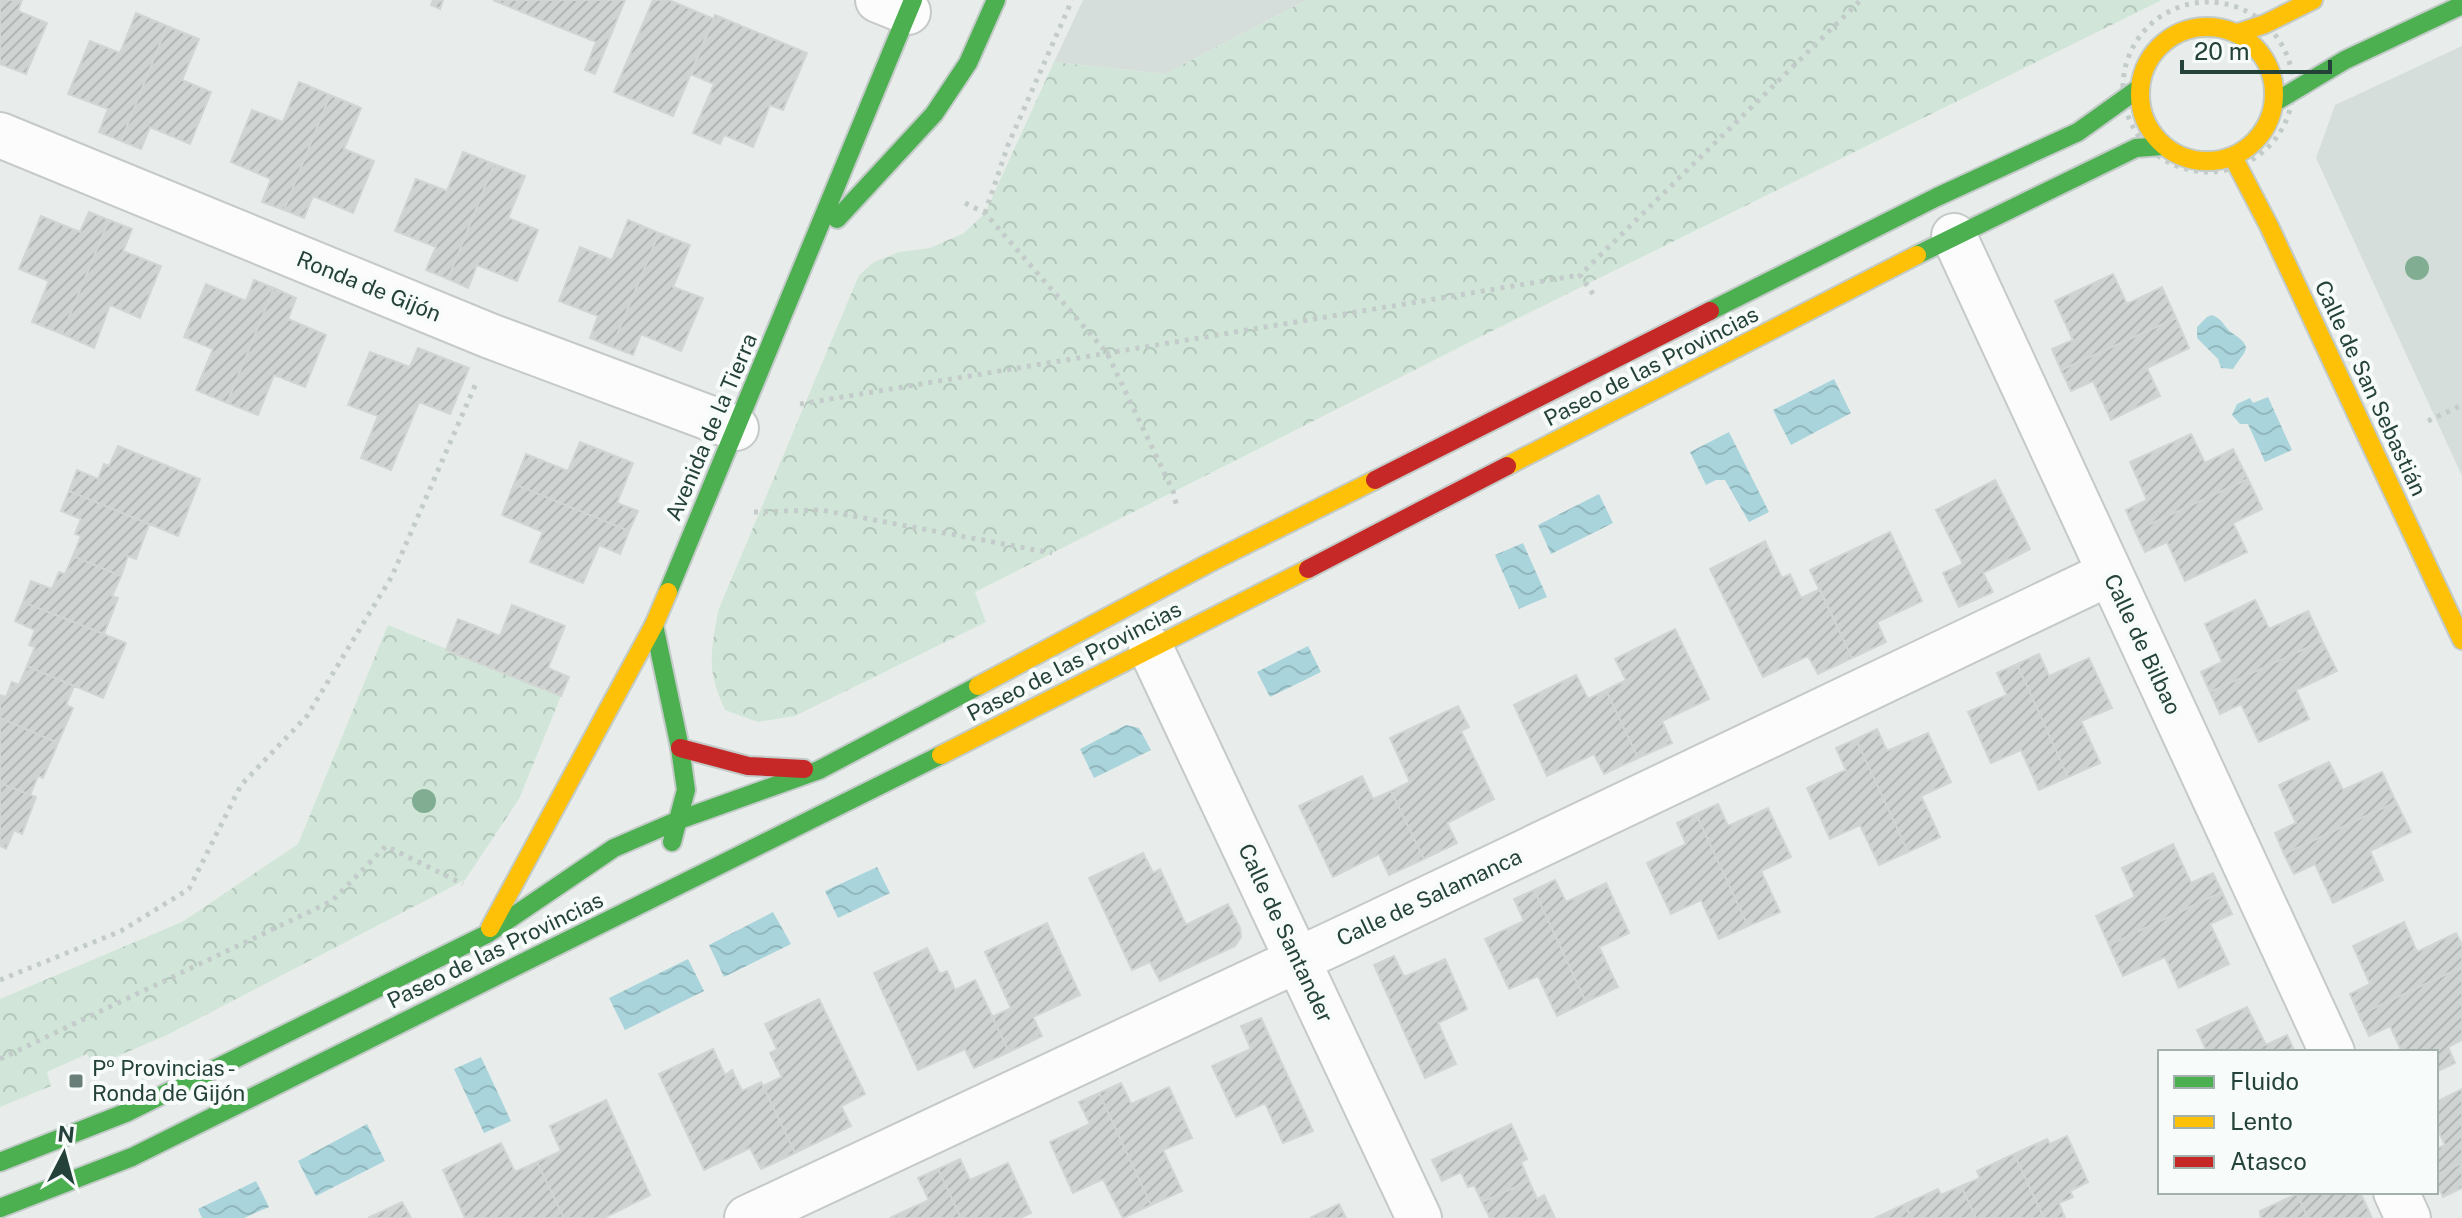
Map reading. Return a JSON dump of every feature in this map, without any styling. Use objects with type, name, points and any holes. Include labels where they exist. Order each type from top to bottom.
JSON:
[{"type":"street","points":[[812,248],[934,114],[968,63],[996,0]]},
{"type":"street","points":[[2238,33],[2265,24],[2313,0]]},
{"type":"street","points":[[2275,102],[2345,60],[2462,5]]},
{"type":"street","name":"Avenida de la Tierra","points":[[487,934],[654,625],[812,248],[904,12]]},
{"type":"street","points":[[2209,26],[2238,33],[2254,44],[2267,61],[2273,79],[2275,102],[2268,123],[2235,162],[2181,157],[2154,146],[2151,133],[2131,94],[2145,64],[2158,47],[2177,33],[2209,26]]},
{"type":"street","name":"Paseo de las Provincias","points":[[0,1162],[128,1112],[487,934],[614,848],[679,820],[819,770],[1223,556],[1937,197],[2078,132],[2131,94]]},
{"type":"street","points":[[897,152],[901,126]]},
{"type":"street","name":"Ronda de Gijón","points":[[1,139],[490,336],[736,428]]},
{"type":"street","name":"Paseo de las Provincias","points":[[0,1208],[132,1157],[1151,649],[1954,236],[2136,148],[2154,146]]},
{"type":"street","name":"Calle de San Sebastián","points":[[2235,162],[2269,226],[2462,640]]},
{"type":"street","name":"Calle de Bilbao","points":[[1954,236],[2331,1050]]},
{"type":"street","name":"Calle de Salamanca","points":[[747,1218],[2110,573]]},
{"type":"street","points":[[628,912],[660,867],[679,820],[686,790],[654,625]]},
{"type":"street","name":"Calle de Santander","points":[[1151,649],[1419,1218]]},
{"type":"street","points":[[680,748],[748,766],[819,770]]},
{"type":"street","points":[[2397,1194],[2408,1218]]},
{"type":"path","points":[[985,213],[1008,145],[1072,0]]},
{"type":"path","points":[[795,405],[1580,275],[1861,0]]},
{"type":"path","points":[[2187,3],[2231,4],[2255,16],[2276,34],[2287,52],[2293,71],[2293,89],[2286,124],[2272,144],[2253,161],[2235,162],[2225,172],[2203,173],[2179,169],[2128,119],[2131,94],[2123,73],[2133,45],[2153,20],[2187,3]]},
{"type":"path","points":[[965,203],[985,213],[1107,353],[1173,491],[1177,507]]},
{"type":"path","points":[[1580,275],[1593,294]]},
{"type":"path","points":[[0,980],[121,931],[189,889],[241,785],[307,716],[392,576],[480,374]]},
{"type":"path","points":[[2428,421],[2462,405]]},
{"type":"path","points":[[749,512],[821,510],[1052,553]]},
{"type":"path","points":[[0,1059],[332,901],[386,846],[466,886]]},
{"type":"shaded area","points":[[1083,0],[1307,0],[1165,74],[1054,62]]},
{"type":"shaded area","points":[[2462,46],[2462,476],[2316,158],[2335,105]]},
{"type":"green space","points":[[1307,0],[2162,0],[1470,342],[975,592],[986,622],[795,716],[758,722],[725,710],[715,683],[712,661],[718,611],[859,275],[874,262],[899,252],[930,248],[964,233],[985,213],[1054,62],[1165,74]]},
{"type":"green space","points":[[388,625],[561,696],[519,799],[465,880],[167,1035],[94,1066],[87,1054],[47,1072],[51,1086],[0,1107],[0,999],[182,922],[298,844]]},
{"type":"water","points":[[2212,315],[2246,346],[2233,369],[2221,368],[2218,359],[2197,338],[2197,327]]},
{"type":"water","points":[[1834,379],[1851,413],[1791,445],[1773,410]]},
{"type":"water","points":[[2268,397],[2292,450],[2265,462],[2248,424],[2240,424],[2232,415],[2237,404],[2250,398],[2253,403]]},
{"type":"water","points":[[1729,432],[1769,512],[1749,522],[1725,480],[1706,485],[1690,452]]},
{"type":"water","points":[[1599,494],[1613,523],[1551,554],[1538,525]]},
{"type":"water","points":[[1523,543],[1547,597],[1519,609],[1495,555]]},
{"type":"water","points":[[1308,646],[1321,672],[1270,697],[1257,672]]},
{"type":"water","points":[[1126,725],[1139,728],[1151,750],[1094,778],[1080,749]]},
{"type":"water","points":[[877,867],[890,893],[838,918],[825,891]]},
{"type":"water","points":[[773,912],[791,944],[724,977],[709,945]]},
{"type":"water","points":[[688,959],[704,991],[625,1030],[609,998]]},
{"type":"water","points":[[481,1057],[511,1121],[484,1133],[454,1069]]},
{"type":"water","points":[[367,1124],[385,1161],[316,1196],[298,1161]]},
{"type":"water","points":[[256,1181],[269,1207],[244,1218],[202,1218],[198,1209]]},
{"type":"building","points":[[0,0],[22,0],[18,11],[47,23],[26,74],[0,64]]},
{"type":"building","points":[[433,0],[443,0],[440,9],[431,5]]},
{"type":"building","points":[[493,0],[529,0],[524,13]]},
{"type":"building","points":[[529,0],[625,0],[595,74],[585,70],[596,42],[524,13]]},
{"type":"building","points":[[653,0],[669,0],[714,19],[673,116],[614,92]]},
{"type":"building","points":[[136,13],[167,26],[121,141],[99,132],[108,109],[68,94],[90,41],[120,53]]},
{"type":"building","points":[[715,15],[807,53],[783,110],[770,105],[753,147],[724,135],[720,144],[693,133],[714,84],[690,74]]},
{"type":"building","points":[[167,26],[199,39],[182,80],[211,92],[190,144],[150,127],[141,149],[121,141]]},
{"type":"building","points":[[299,82],[330,95],[284,210],[262,202],[271,179],[231,162],[252,110],[283,122]]},
{"type":"building","points":[[330,95],[361,108],[344,149],[374,161],[353,213],[313,196],[304,218],[284,210]]},
{"type":"building","points":[[463,152],[494,164],[448,279],[426,270],[436,247],[395,231],[416,179],[447,191]]},
{"type":"building","points":[[494,164],[525,176],[508,218],[538,230],[517,281],[477,265],[468,288],[448,279]]},
{"type":"building","points":[[89,212],[109,220],[62,334],[32,322],[49,281],[19,269],[41,216],[80,232]]},
{"type":"building","points":[[109,220],[132,229],[123,251],[161,266],[140,318],[110,305],[94,348],[62,334]]},
{"type":"building","points":[[628,220],[659,233],[612,347],[590,338],[598,316],[559,301],[580,247],[612,260]]},
{"type":"building","points":[[659,233],[690,245],[673,287],[703,298],[681,351],[641,334],[633,355],[612,347]]},
{"type":"building","points":[[2113,274],[2127,304],[2162,287],[2176,318],[2061,370],[2052,349],[2073,340],[2055,301]]},
{"type":"building","points":[[254,280],[274,288],[227,403],[196,390],[213,349],[184,337],[206,284],[246,301]]},
{"type":"building","points":[[274,288],[296,298],[288,319],[326,335],[305,387],[274,375],[258,415],[227,403]]},
{"type":"building","points":[[2176,318],[2189,348],[2147,368],[2160,396],[2111,420],[2093,381],[2071,391],[2061,370]]},
{"type":"building","points":[[418,348],[469,368],[450,414],[419,402],[391,470],[361,458],[378,416],[348,405],[370,352],[410,367]]},
{"type":"building","points":[[2191,434],[2205,463],[2233,449],[2248,479],[2135,531],[2126,510],[2147,500],[2130,462]]},
{"type":"building","points":[[580,442],[633,463],[617,503],[638,511],[629,531],[514,484],[526,454],[568,471]]},
{"type":"building","points":[[118,446],[200,479],[178,536],[69,491],[77,470],[98,479],[104,464],[109,466]]},
{"type":"building","points":[[2248,479],[2262,509],[2233,523],[2247,552],[2185,581],[2167,542],[2145,552],[2135,531]]},
{"type":"building","points":[[1995,480],[2030,549],[1983,573],[1993,592],[1959,607],[1943,573],[1963,564],[1936,510]]},
{"type":"building","points":[[514,484],[629,531],[620,554],[599,545],[583,583],[530,562],[543,532],[502,515]]},
{"type":"building","points":[[69,491],[149,524],[136,559],[128,556],[121,576],[73,556],[81,536],[75,534],[81,519],[61,511]]},
{"type":"building","points":[[1890,532],[1922,601],[1877,622],[1886,642],[1852,658],[1810,570]]},
{"type":"building","points":[[1765,541],[1782,578],[1790,574],[1801,598],[1820,589],[1852,658],[1818,674],[1808,656],[1763,677],[1710,569]]},
{"type":"building","points":[[73,556],[121,576],[112,596],[118,598],[104,634],[23,602],[31,581],[52,589],[59,572],[65,574]]},
{"type":"building","points":[[2255,600],[2269,629],[2308,611],[2322,641],[2210,692],[2201,672],[2222,662],[2205,624]]},
{"type":"building","points":[[23,602],[126,643],[103,698],[27,666],[35,647],[29,645],[35,630],[15,621]]},
{"type":"building","points":[[512,605],[565,626],[548,668],[569,677],[561,696],[446,650],[458,619],[500,636]]},
{"type":"building","points":[[1675,629],[1709,699],[1662,721],[1672,743],[1638,758],[1606,690],[1626,680],[1615,659]]},
{"type":"building","points":[[2322,641],[2337,671],[2296,690],[2309,719],[2259,742],[2241,704],[2220,714],[2210,692]]},
{"type":"building","points":[[2039,654],[2049,676],[2089,658],[2112,708],[2081,721],[2100,763],[2068,777],[2017,664]]},
{"type":"building","points":[[2017,664],[2068,777],[2039,790],[2021,750],[1991,763],[1968,712],[2007,695],[1997,673]]},
{"type":"building","points":[[27,666],[74,686],[66,705],[73,708],[58,743],[0,718],[0,695],[6,697],[12,682],[19,685]]},
{"type":"building","points":[[1576,675],[1588,699],[1606,690],[1638,758],[1604,774],[1594,754],[1547,776],[1514,705]]},
{"type":"building","points":[[1458,706],[1469,727],[1461,731],[1494,799],[1447,823],[1457,843],[1424,859],[1391,791],[1410,782],[1390,738]]},
{"type":"building","points":[[0,718],[58,743],[43,778],[38,776],[30,795],[0,783]]},
{"type":"building","points":[[1877,729],[1887,751],[1928,733],[1951,782],[1921,796],[1940,837],[1908,852],[1856,739]]},
{"type":"building","points":[[1856,739],[1908,852],[1879,865],[1860,825],[1830,839],[1807,788],[1846,770],[1836,748]]},
{"type":"building","points":[[2329,762],[2343,790],[2382,772],[2396,802],[2284,854],[2275,833],[2296,823],[2279,785]]},
{"type":"building","points":[[1362,776],[1373,799],[1391,791],[1424,859],[1389,875],[1379,854],[1333,877],[1299,806]]},
{"type":"building","points":[[0,783],[36,797],[22,834],[14,830],[6,849],[0,846]]},
{"type":"building","points":[[2396,802],[2411,832],[2370,851],[2383,880],[2333,903],[2315,864],[2294,874],[2284,854]]},
{"type":"building","points":[[1718,804],[1728,826],[1768,808],[1791,857],[1761,871],[1780,912],[1748,926],[1696,814]]},
{"type":"building","points":[[1696,814],[1748,926],[1719,939],[1701,900],[1671,914],[1647,863],[1686,844],[1677,823]]},
{"type":"building","points":[[2173,844],[2191,883],[2213,873],[2222,892],[2109,945],[2096,916],[2135,897],[2122,868]]},
{"type":"building","points":[[1143,853],[1153,873],[1160,869],[1186,925],[1228,904],[1240,928],[1241,937],[1235,946],[1160,981],[1150,962],[1132,970],[1089,878]]},
{"type":"building","points":[[1555,880],[1566,902],[1606,883],[1629,933],[1599,947],[1618,987],[1586,1002],[1534,890]]},
{"type":"building","points":[[1534,890],[1586,1002],[1557,1016],[1538,976],[1509,989],[1485,939],[1524,921],[1514,899]]},
{"type":"building","points":[[2222,892],[2232,914],[2210,924],[2229,964],[2179,988],[2165,957],[2123,976],[2109,945]]},
{"type":"building","points":[[2404,922],[2417,952],[2456,933],[2462,944],[2462,967],[2359,1015],[2350,994],[2370,984],[2353,946]]},
{"type":"building","points":[[1047,923],[1080,995],[1033,1017],[1042,1036],[1009,1052],[992,1017],[1011,1008],[985,952]]},
{"type":"building","points":[[927,948],[940,974],[947,971],[955,990],[975,980],[1009,1052],[974,1068],[965,1049],[918,1070],[874,973]]},
{"type":"building","points":[[1394,956],[1404,977],[1445,959],[1467,1009],[1438,1023],[1456,1064],[1425,1078],[1374,965]]},
{"type":"building","points":[[2462,967],[2462,1040],[2448,1047],[2455,1063],[2438,1071],[2438,1050],[2401,1050],[2390,1026],[2369,1036],[2359,1015]]},
{"type":"building","points":[[819,999],[865,1094],[841,1106],[851,1126],[795,1153],[763,1086],[782,1077],[770,1053],[777,1049],[765,1024]]},
{"type":"building","points":[[2247,1007],[2266,1045],[2287,1035],[2294,1050],[2206,1050],[2197,1030]]},
{"type":"building","points":[[1261,1018],[1313,1131],[1283,1143],[1265,1103],[1236,1117],[1212,1066],[1251,1049],[1241,1026]]},
{"type":"building","points":[[713,1049],[725,1075],[732,1070],[742,1091],[761,1082],[795,1153],[761,1169],[750,1148],[704,1170],[659,1074]]},
{"type":"building","points":[[1121,1083],[1131,1104],[1169,1087],[1192,1138],[1163,1150],[1182,1191],[1151,1205],[1099,1093]]},
{"type":"building","points":[[2462,1089],[2462,1163],[2438,1174],[2438,1148],[2445,1145],[2438,1130],[2438,1101]]},
{"type":"building","points":[[1099,1093],[1151,1205],[1123,1218],[1103,1179],[1073,1193],[1050,1142],[1090,1124],[1079,1102]]},
{"type":"building","points":[[606,1100],[650,1195],[604,1218],[564,1218],[537,1162],[561,1151],[550,1126]]},
{"type":"building","points":[[1511,1124],[1527,1159],[1521,1162],[1529,1181],[1482,1202],[1474,1185],[1468,1187],[1461,1172],[1442,1181],[1432,1160]]},
{"type":"building","points":[[2067,1136],[2088,1182],[2070,1191],[2073,1197],[2059,1203],[2065,1218],[2044,1218],[2014,1154],[2047,1139],[2050,1144]]},
{"type":"building","points":[[501,1143],[515,1172],[537,1162],[564,1218],[465,1218],[443,1170]]},
{"type":"building","points":[[2014,1154],[2044,1218],[1976,1218],[1961,1186],[1980,1178],[1977,1171]]},
{"type":"building","points":[[960,1159],[970,1180],[1008,1163],[1031,1213],[1020,1218],[961,1218],[938,1169]]},
{"type":"building","points":[[2462,1163],[2462,1188],[2443,1197],[2438,1186],[2438,1174]]},
{"type":"building","points":[[938,1169],[961,1218],[890,1218],[929,1200],[918,1178]]},
{"type":"building","points":[[1529,1181],[1537,1199],[1544,1195],[1555,1218],[1490,1218],[1482,1202]]},
{"type":"building","points":[[1961,1186],[1976,1218],[1911,1218],[1905,1204],[1938,1189],[1941,1195]]},
{"type":"building","points":[[2297,1194],[2361,1194],[2372,1218],[2308,1218]]},
{"type":"building","points":[[2297,1194],[2308,1218],[2261,1218],[2260,1211]]},
{"type":"building","points":[[402,1202],[411,1218],[368,1218]]},
{"type":"building","points":[[1339,1204],[1346,1218],[1310,1218]]},
{"type":"building","points":[[1905,1204],[1911,1218],[1875,1218]]},
{"type":"traffic: fast","points":[[668,592],[913,0]]},
{"type":"traffic: fast","points":[[837,219],[934,114],[968,63],[996,0]]},
{"type":"traffic: fast","points":[[2275,102],[2345,60],[2462,5]]},
{"type":"traffic: fast","points":[[1710,311],[1937,197],[2078,132],[2138,89]]},
{"type":"traffic: fast","points":[[1917,255],[2136,148],[2163,146]]},
{"type":"traffic: fast","points":[[654,625],[686,790],[672,842]]},
{"type":"traffic: fast","points":[[0,1162],[128,1112],[487,934],[614,848],[679,820],[819,770],[978,686]]},
{"type":"traffic: fast","points":[[0,1208],[132,1157],[941,755]]},
{"type":"traffic: slow","points":[[2238,33],[2265,24],[2313,0]]},
{"type":"traffic: slow","points":[[2207,27],[2233,32],[2255,46],[2269,68],[2274,94],[2269,120],[2255,142],[2233,156],[2207,161],[2181,156],[2159,142],[2145,120],[2140,94],[2145,68],[2159,46],[2181,32],[2207,27]]},
{"type":"traffic: slow","points":[[2233,157],[2269,226],[2462,640]]},
{"type":"traffic: slow","points":[[1507,466],[1917,255]]},
{"type":"traffic: slow","points":[[978,686],[1209,563],[1375,480]]},
{"type":"traffic: slow","points":[[941,755],[1308,569]]},
{"type":"traffic: slow","points":[[490,928],[654,625],[668,592]]},
{"type":"traffic: jam","points":[[1375,480],[1710,311]]},
{"type":"traffic: jam","points":[[1308,569],[1507,466]]},
{"type":"traffic: jam","points":[[680,748],[748,766],[804,769]]},
{"type":"place","name":"Pº Provincias - Ronda de Gijón","points":[[76,1081]]}]
